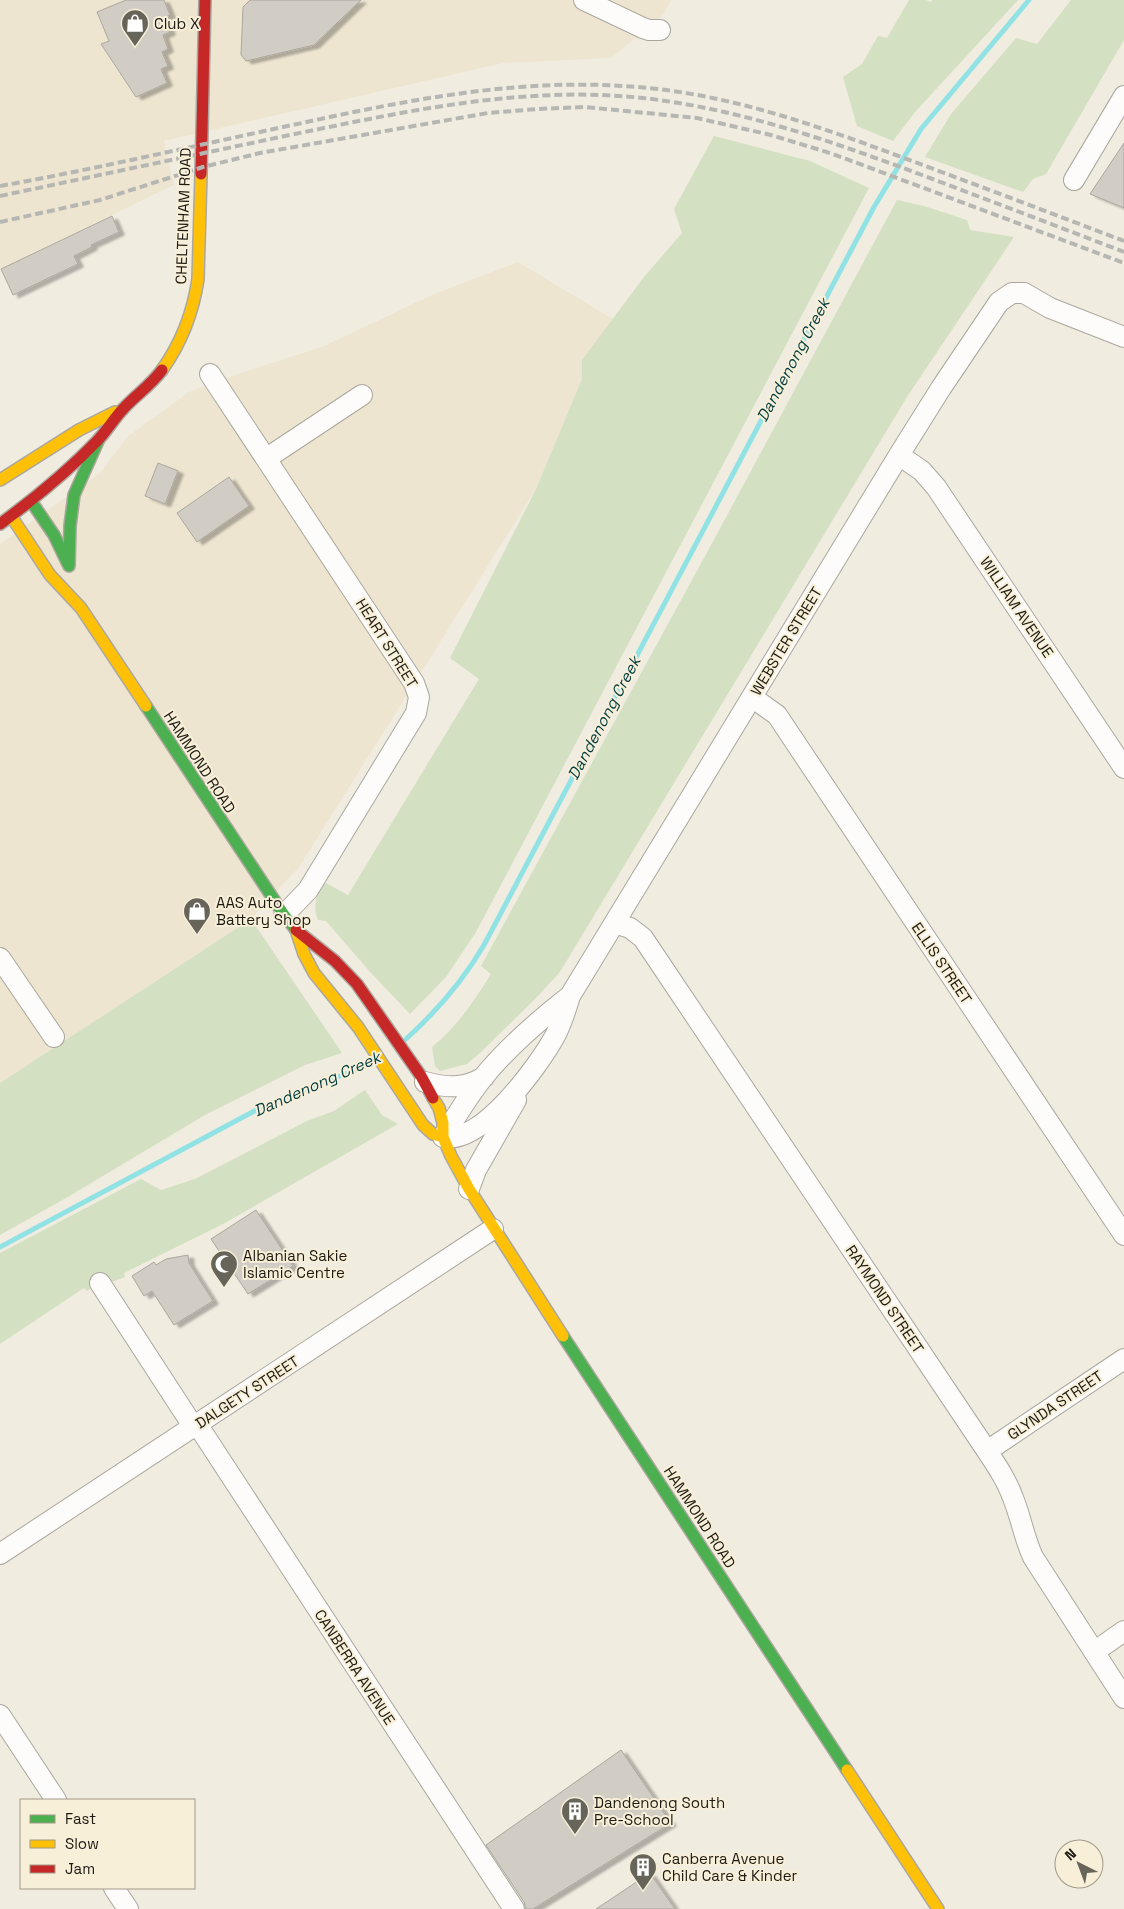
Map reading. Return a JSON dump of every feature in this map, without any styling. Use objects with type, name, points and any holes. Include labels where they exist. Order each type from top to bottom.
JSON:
[{"type":"main road","name":"CHELTENHAM ROAD","points":[[0,524],[10,512],[100,438],[124,408],[148,386],[170,361],[182,338],[194,304],[198,279],[205,0]]},
{"type":"main road","name":"CHELTENHAM ROAD","points":[[2,485],[79,430],[124,408]]},
{"type":"main road","points":[[69,566],[70,526],[74,495],[100,438]]},
{"type":"main road","name":"HAMMOND ROAD","points":[[27,498],[54,535],[69,566],[81,608]]},
{"type":"main road","name":"HAMMOND ROAD","points":[[10,512],[50,575],[81,608],[290,922],[314,973],[358,1027],[423,1126],[432,1134],[443,1137]]},
{"type":"main road","name":"HAMMOND ROAD","points":[[290,922],[335,961],[357,984],[423,1079],[440,1112],[443,1123],[443,1137],[469,1189],[493,1229],[630,1435],[938,1909]]},
{"type":"street","points":[[584,0],[642,28],[660,30]]},
{"type":"street","points":[[1074,180],[1124,96]]},
{"type":"street","name":"WEBSTER STREET","points":[[443,1137],[458,1137],[489,1118],[514,1094],[555,1036],[570,996],[899,455],[941,388],[1000,302],[1012,293],[1024,293],[1050,308],[1124,337]]},
{"type":"street","name":"HEART STREET","points":[[210,374],[414,683],[419,697],[416,713],[305,894],[290,922]]},
{"type":"street","points":[[267,458],[362,395]]},
{"type":"street","name":"WILLIAM AVENUE","points":[[899,455],[922,470],[936,487],[1124,768]]},
{"type":"street","name":"ELLIS STREET","points":[[752,697],[777,715],[1124,1235]]},
{"type":"street","name":"RAYMOND STREET","points":[[615,923],[630,928],[643,938],[987,1451],[1014,1499],[1027,1544],[1033,1557],[1124,1698]]},
{"type":"street","points":[[0,958],[54,1037]]},
{"type":"street","name":"WEBSTER STREET","points":[[443,1137],[484,1077],[504,1054],[540,1019],[570,996]]},
{"type":"street","name":"WEBSTER STREET","points":[[469,1189],[476,1170],[528,1076]]},
{"type":"street","name":"WEBSTER STREET","points":[[423,1079],[445,1087],[458,1087],[484,1077]]},
{"type":"street","name":"DALGETY STREET","points":[[0,1554],[493,1229]]},
{"type":"street","name":"CANBERRA AVENUE","points":[[100,1283],[514,1909]]},
{"type":"street","name":"GLYNDA STREET","points":[[987,1451],[1124,1359]]},
{"type":"street","points":[[1094,1652],[1124,1631]]},
{"type":"street","points":[[0,1715],[55,1799]]},
{"type":"street","points":[[115,1889],[128,1909]]},
{"type":"shaded area","points":[[0,0],[671,0],[663,15],[611,58],[503,63],[164,141],[174,185],[0,269]]},
{"type":"shaded area","points":[[518,262],[613,319],[582,360],[582,379],[536,489],[299,867],[251,919],[0,1083],[0,544],[100,473],[127,437],[189,392],[324,346],[432,295]]},
{"type":"green space","points":[[909,0],[926,0],[931,2],[932,0],[1018,0],[915,112],[893,141],[857,126],[843,77],[862,64],[878,36],[887,38]]},
{"type":"green space","points":[[1071,0],[1124,0],[1124,40],[1046,174],[1033,179],[1023,192],[925,157],[951,114],[1016,38],[1037,44]]},
{"type":"green space","points":[[714,136],[810,161],[869,188],[476,932],[446,977],[410,1014],[326,921],[318,920],[315,910],[317,896],[324,882],[348,895],[479,679],[450,658],[536,489],[582,379],[582,360],[644,277],[682,233],[674,209]]},
{"type":"green space","points":[[897,200],[924,206],[967,220],[970,230],[1014,237],[907,397],[559,973],[537,997],[467,1064],[440,1071],[435,1066],[432,1047],[457,1022],[491,974],[481,966]]},
{"type":"green space","points":[[251,919],[342,1053],[305,1065],[205,1115],[0,1235],[0,1083]]},
{"type":"green space","points":[[365,1090],[382,1115],[398,1124],[223,1224],[124,1273],[125,1277],[107,1284],[104,1280],[87,1291],[84,1288],[0,1344],[0,1253],[141,1179],[161,1190],[195,1179],[307,1121],[334,1111]]},
{"type":"building","name":"Club X","points":[[126,0],[164,0],[170,15],[164,18],[170,32],[163,35],[168,49],[162,52],[168,66],[161,69],[167,83],[136,97],[101,44],[109,41],[97,12]]},
{"type":"building","points":[[250,0],[361,0],[314,45],[246,61],[241,55],[243,7]]},
{"type":"building","points":[[1124,143],[1124,208],[1090,194]]},
{"type":"building","points":[[112,216],[119,232],[91,245],[92,247],[74,256],[78,264],[13,295],[1,269]]},
{"type":"building","points":[[158,463],[178,471],[165,504],[145,496]]},
{"type":"building","points":[[229,477],[249,506],[197,542],[177,513]]},
{"type":"building","points":[[256,1210],[293,1266],[248,1294],[211,1239]]},
{"type":"building","points":[[188,1255],[189,1263],[213,1301],[174,1325],[152,1291],[144,1296],[132,1276],[154,1262],[156,1265],[166,1259]]},
{"type":"building","name":"Dandenong South Pre-School","points":[[621,1750],[671,1823],[533,1909],[526,1909],[524,1902],[486,1845]]},
{"type":"building","name":"Canberra Avenue Child Care & Kinder","points":[[650,1873],[675,1909],[596,1909]]},
{"type":"waterway","name":"Dandenong Creek","points":[[406,1039],[449,995],[484,945],[874,207],[921,129],[1029,0]]},
{"type":"waterway","name":"Dandenong Creek","points":[[0,1247],[262,1107],[373,1063]]},
{"type":"railway","points":[[0,186],[114,164],[388,105],[517,87],[604,85],[682,92],[782,116],[880,149],[1124,241]]},
{"type":"railway","points":[[0,196],[418,110],[507,98],[597,95],[679,103],[750,118],[785,128],[888,162],[1124,252]]},
{"type":"railway","points":[[0,222],[100,200],[203,167],[260,153],[488,113],[585,107],[697,118],[771,135],[833,154],[1124,263]]},
{"type":"traffic: fast","points":[[69,566],[70,526],[74,495],[99,439]]},
{"type":"traffic: fast","points":[[31,501],[54,535],[68,564]]},
{"type":"traffic: fast","points":[[146,706],[284,915],[296,930]]},
{"type":"traffic: fast","points":[[563,1336],[847,1770]]},
{"type":"traffic: slow","points":[[162,370],[186,327],[196,292],[201,174]]},
{"type":"traffic: slow","points":[[0,480],[79,430],[115,412]]},
{"type":"traffic: slow","points":[[11,516],[50,575],[81,608],[146,706]]},
{"type":"traffic: slow","points":[[296,930],[304,954],[314,973],[358,1027],[423,1125],[433,1134],[443,1137]]},
{"type":"traffic: slow","points":[[433,1098],[439,1108],[443,1123],[443,1137],[469,1189],[563,1336]]},
{"type":"traffic: slow","points":[[847,1770],[938,1909]]},
{"type":"traffic: jam","points":[[201,174],[205,0]]},
{"type":"traffic: jam","points":[[0,524],[74,464],[101,437],[124,408],[162,370]]},
{"type":"traffic: jam","points":[[296,930],[335,961],[357,984],[421,1076],[433,1098]]},
{"type":"place","name":"Club X","points":[[135,47]]},
{"type":"place","name":"AAS Auto Battery Shop","points":[[197,935]]},
{"type":"place","name":"Albanian Sakie Islamic Centre","points":[[224,1288]]},
{"type":"place","name":"Dandenong South Pre-School","points":[[575,1835]]},
{"type":"place","name":"Canberra Avenue Child Care & Kinder","points":[[643,1891]]}]
